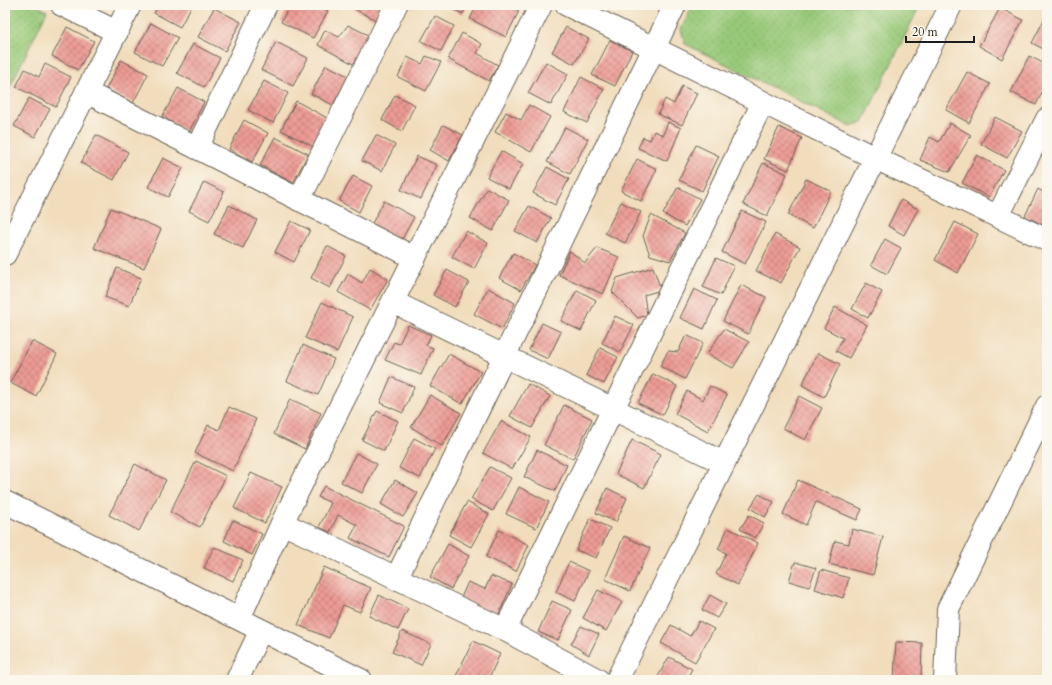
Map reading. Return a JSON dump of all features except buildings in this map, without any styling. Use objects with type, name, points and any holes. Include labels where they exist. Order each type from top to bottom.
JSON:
[{"type":"street","points":[[62,5],[117,32]]},
{"type":"street","points":[[5,254],[130,5]]},
{"type":"street","points":[[197,148],[266,5]]},
{"type":"street","points":[[299,200],[396,5]]},
{"type":"street","points":[[239,619],[282,522],[541,5]]},
{"type":"street","points":[[567,5],[875,158],[1047,240]]},
{"type":"street","points":[[396,579],[675,5]]},
{"type":"street","points":[[616,680],[951,5]]},
{"type":"street","points":[[86,92],[415,258]]},
{"type":"street","points":[[505,630],[763,102]]},
{"type":"street","points":[[998,216],[1047,119]]},
{"type":"street","points":[[393,302],[724,463]]},
{"type":"street","points":[[945,680],[948,609],[1047,406]]},
{"type":"street","points":[[5,502],[361,680]]},
{"type":"street","points":[[282,522],[396,579],[505,630],[598,680]]},
{"type":"street","points":[[237,680],[261,630]]},
{"type":"green space","points":[[5,5],[35,5],[47,11],[5,97]]},
{"type":"green space","points":[[693,5],[920,5],[863,122],[850,126],[685,44],[681,29]]}]
